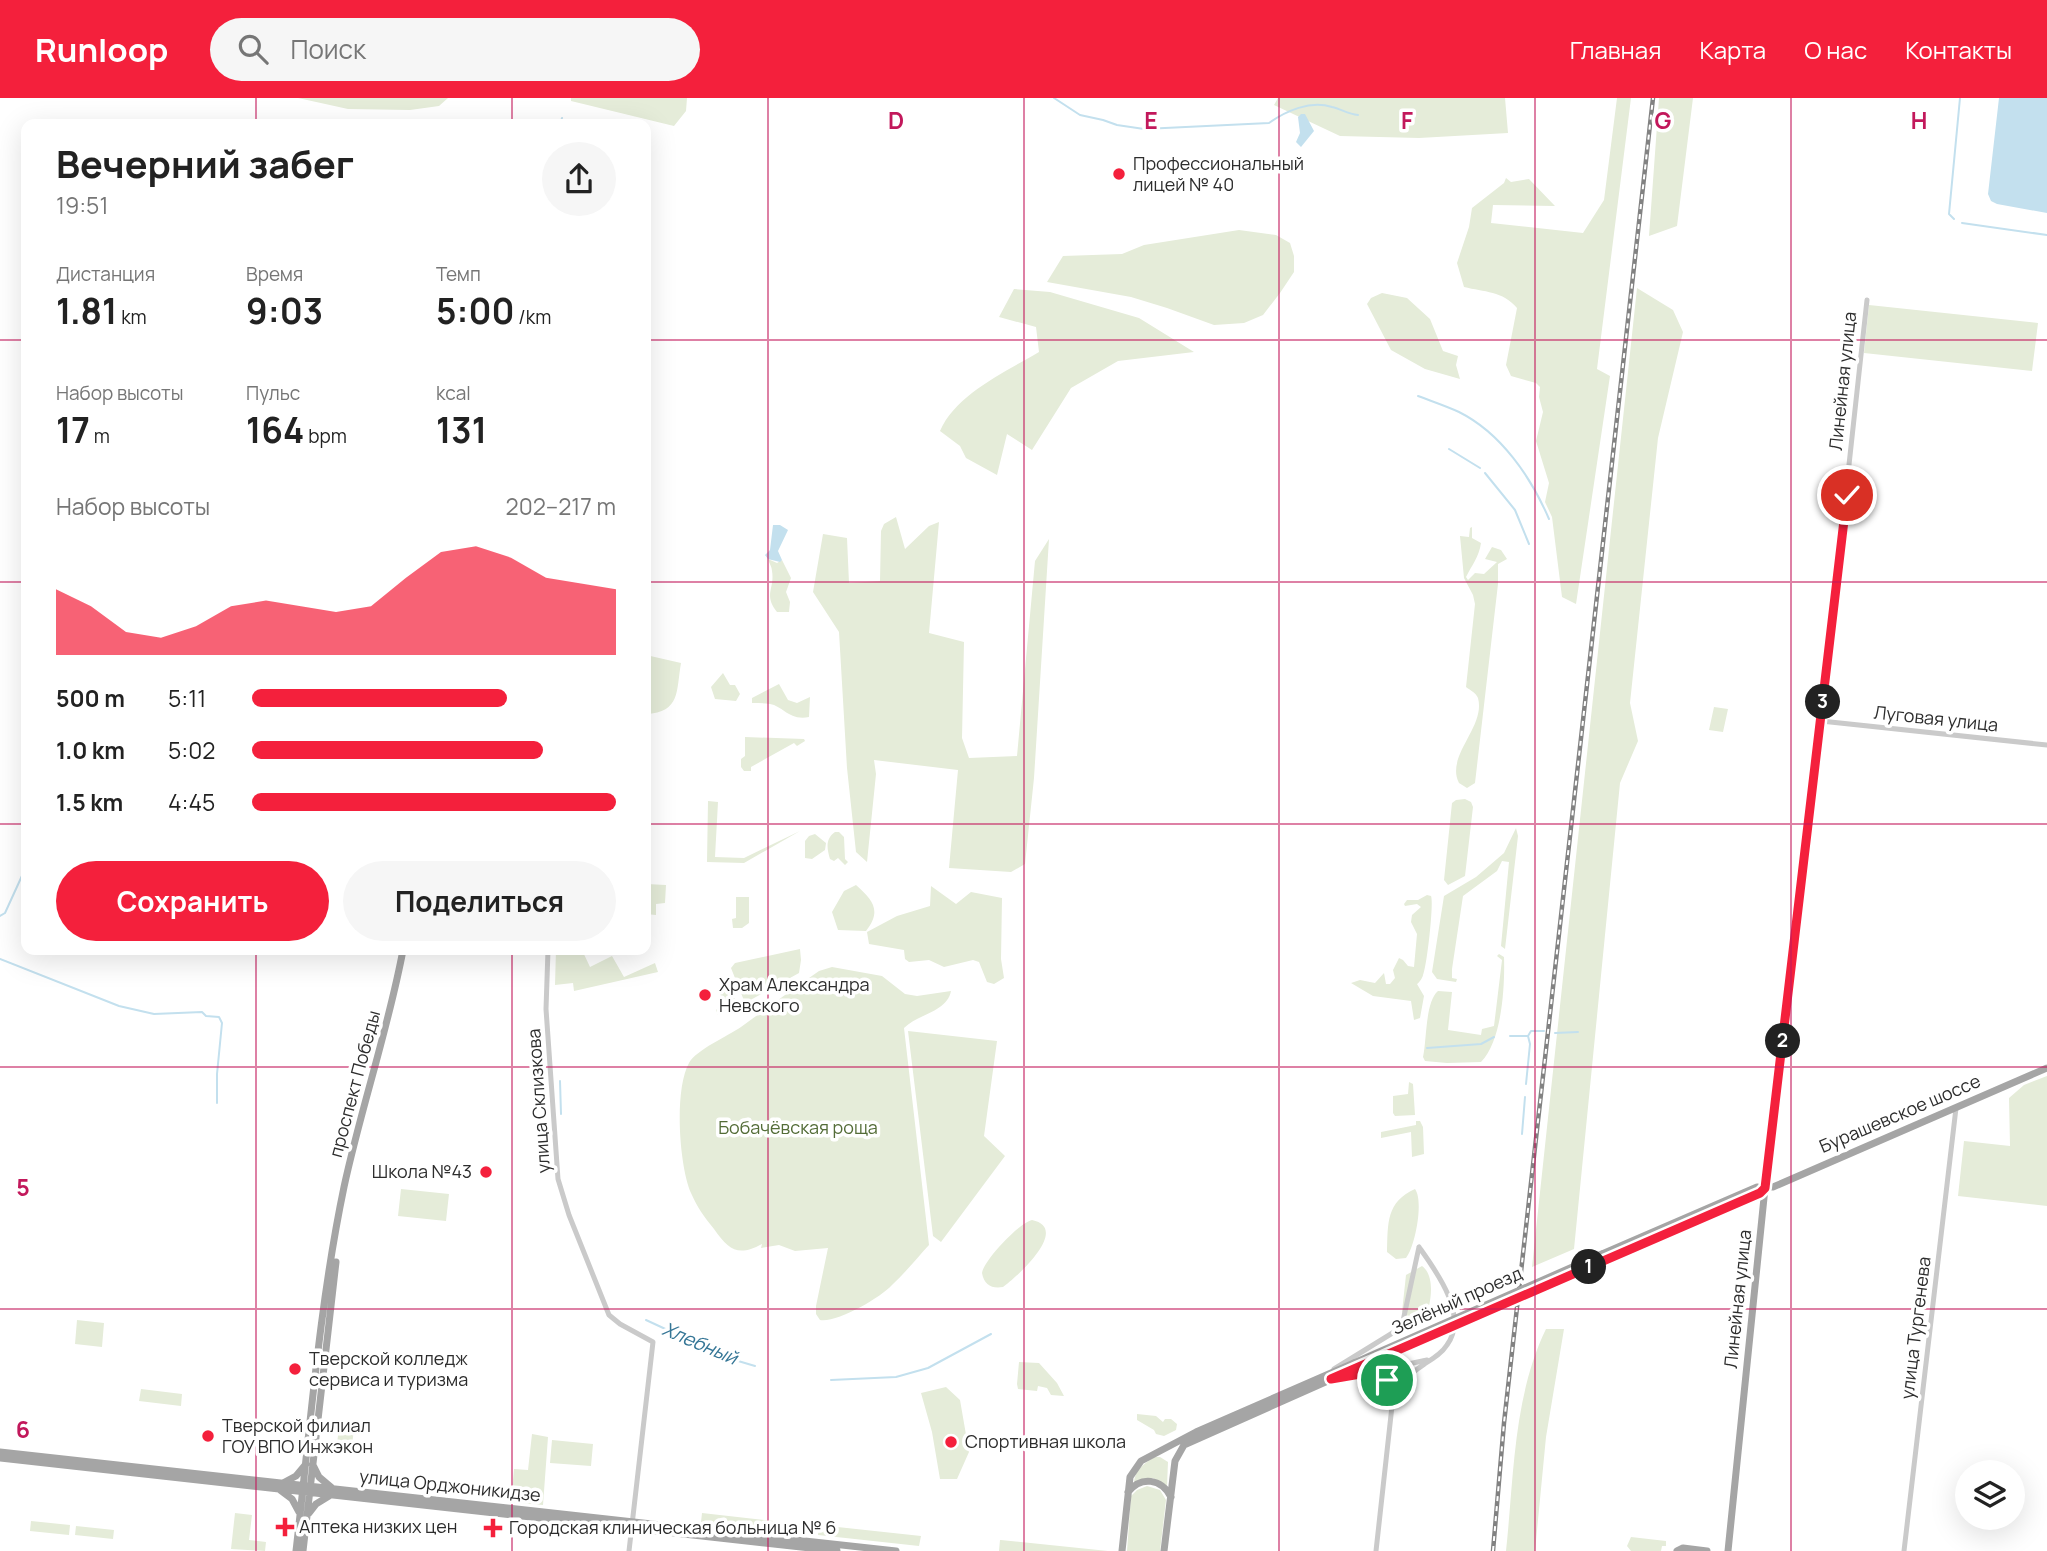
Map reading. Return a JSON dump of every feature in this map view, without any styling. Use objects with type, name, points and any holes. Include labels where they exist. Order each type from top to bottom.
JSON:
[{"type":"main road","name":"проспект Победы","points":[[296,1551],[303,1516],[329,1274],[344,1186],[402,955]]},
{"type":"main road","name":"Бурашевское шоссе","points":[[1603,1257],[1760,1193],[1765,1188],[2047,1068]]},
{"type":"main road","name":"Линейная улица","points":[[1728,1551],[1765,1188]]},
{"type":"main road","name":"Зелёный проезд","points":[[1155,1452],[1603,1257]]},
{"type":"main road","name":"Зелёный проезд","points":[[1175,1469],[1177,1454],[1188,1442],[1329,1377]]},
{"type":"main road","points":[[1122,1551],[1128,1492],[1134,1468],[1140,1461],[1162,1451],[1170,1455],[1175,1469],[1164,1551]]},
{"type":"main road","name":"улица Орджоникидзе","points":[[0,1452],[306,1489],[896,1551]]},
{"type":"main road","name":"улица Орджоникидзе","points":[[0,1458],[279,1486]]},
{"type":"main road","points":[[309,1464],[334,1492],[303,1516],[279,1486],[309,1464]]},
{"type":"main road","points":[[1128,1492],[1138,1482],[1150,1481],[1162,1485],[1171,1496]]},
{"type":"main road","name":"проспект Победы","points":[[303,1516],[303,1551]]},
{"type":"main road","name":"улица Орджоникидзе","points":[[632,1525],[837,1551]]},
{"type":"main road","points":[[1678,1550],[1707,1551]]},
{"type":"street","name":"Линейная улица","points":[[1765,1188],[1821,721],[1867,300]]},
{"type":"street","name":"Луговая улица","points":[[1821,721],[2047,746]]},
{"type":"street","name":"улица Склизкова","points":[[548,955],[546,1009],[555,1155],[565,1203],[609,1315],[653,1342],[629,1551]]},
{"type":"street","name":"улица Тургенева","points":[[1904,1551],[1956,1108]]},
{"type":"street","points":[[1329,1377],[1344,1362],[1399,1329],[1419,1247],[1448,1296],[1454,1325],[1447,1345],[1400,1384],[1392,1400]]},
{"type":"street","points":[[1415,1267],[1425,1263],[1433,1267]]},
{"type":"street","points":[[1329,1377],[1378,1371],[1431,1360]]},
{"type":"street","points":[[1376,1551],[1392,1400],[1390,1384],[1378,1371]]},
{"type":"green space","points":[[298,98],[448,98],[439,106],[410,110],[348,109]]},
{"type":"green space","points":[[571,98],[687,98],[686,111],[674,126],[571,101]]},
{"type":"green space","points":[[1278,98],[1505,98],[1508,133],[1419,138],[1340,136],[1274,105]]},
{"type":"green space","points":[[1617,98],[1631,98],[1597,369],[1610,376],[1576,604],[1562,597],[1552,517],[1545,502],[1549,483],[1536,441],[1543,412],[1539,397],[1540,387],[1536,383],[1511,376],[1506,365],[1517,308],[1499,295],[1464,287],[1457,263],[1469,227],[1472,208],[1504,183],[1506,178],[1511,182],[1529,179],[1555,206],[1493,205],[1491,223],[1583,233],[1604,200]]},
{"type":"green space","points":[[1659,98],[1693,98],[1677,226],[1649,236]]},
{"type":"green space","points":[[1239,230],[1276,235],[1290,243],[1294,256],[1294,272],[1280,293],[1263,315],[1244,323],[1214,325],[1131,297],[1047,282],[1063,256],[1122,254],[1144,245]]},
{"type":"green space","points":[[1637,288],[1673,310],[1683,332],[1658,438],[1630,703],[1638,741],[1620,783],[1574,1249],[1532,1267]]},
{"type":"green space","points":[[1014,289],[1050,292],[1139,318],[1194,352],[1118,361],[1071,388],[1032,450],[1007,434],[997,475],[966,458],[960,446],[940,431],[947,418],[969,395],[1039,352],[1036,327],[999,317]]},
{"type":"green space","points":[[1382,293],[1407,298],[1430,319],[1443,351],[1458,356],[1456,365],[1460,379],[1425,369],[1391,350],[1367,304],[1371,298]]},
{"type":"green space","points":[[1869,305],[2038,323],[2032,371],[1864,353]]},
{"type":"green space","points":[[896,517],[905,549],[929,526],[939,522],[929,633],[964,642],[962,738],[969,758],[1017,756],[1035,561],[1049,539],[1034,778],[1025,864],[1011,872],[949,868],[958,770],[874,760],[876,774],[867,862],[856,852],[847,768],[839,632],[813,592],[823,534],[847,538],[849,583],[880,581],[881,531],[884,524]]},
{"type":"green space","points":[[1472,527],[1472,538],[1481,543],[1466,577],[1468,580],[1475,573],[1484,574],[1497,562],[1485,559],[1492,547],[1501,550],[1507,559],[1498,564],[1475,783],[1467,788],[1459,783],[1457,762],[1479,709],[1477,696],[1466,687],[1475,604],[1464,578],[1460,536],[1469,537]]},
{"type":"green space","points":[[768,559],[777,563],[782,560],[791,578],[786,592],[790,602],[789,612],[777,612],[771,601],[773,577]]},
{"type":"green space","points":[[651,656],[681,663],[675,698],[666,709],[651,713]]},
{"type":"green space","points":[[723,673],[730,685],[735,685],[740,694],[736,701],[715,699],[711,687]]},
{"type":"green space","points":[[779,684],[788,700],[797,703],[810,697],[809,717],[796,717],[775,705],[752,703],[752,698]]},
{"type":"green space","points":[[1714,707],[1728,709],[1723,732],[1709,730]]},
{"type":"green space","points":[[745,737],[805,741],[797,746],[794,743],[751,767],[751,771],[744,771],[741,759],[745,756]]},
{"type":"green space","points":[[1465,799],[1471,802],[1473,807],[1465,876],[1448,885],[1444,880],[1452,803]]},
{"type":"green space","points":[[708,801],[718,802],[715,857],[744,858],[800,831],[744,863],[707,862]]},
{"type":"green space","points":[[1516,828],[1518,836],[1505,949],[1501,946],[1509,862],[1502,861],[1497,871],[1463,896],[1452,969],[1452,978],[1457,979],[1456,982],[1437,979],[1432,972],[1444,896],[1476,877],[1504,853]]},
{"type":"green space","points":[[835,832],[844,837],[845,859],[848,862],[845,865],[838,858],[834,861],[830,859],[828,841]]},
{"type":"green space","points":[[815,834],[826,843],[825,850],[812,859],[805,858],[805,841]]},
{"type":"green space","points":[[651,884],[666,885],[665,903],[656,904],[656,915],[651,914]]},
{"type":"green space","points":[[856,885],[871,901],[874,917],[866,931],[838,930],[832,912],[844,891]]},
{"type":"green space","points":[[931,886],[956,904],[971,892],[1002,898],[1001,959],[1004,978],[994,984],[987,982],[979,962],[973,960],[944,967],[929,960],[909,962],[905,959],[904,950],[869,944],[867,932],[897,916],[930,906]]},
{"type":"green space","points":[[1427,895],[1431,896],[1432,901],[1430,934],[1425,969],[1417,984],[1424,996],[1420,1018],[1414,1020],[1411,1001],[1373,996],[1351,983],[1360,980],[1375,983],[1384,973],[1386,984],[1390,984],[1395,978],[1393,970],[1399,958],[1408,966],[1414,967],[1417,934],[1411,922],[1412,915],[1421,907],[1417,904],[1404,904],[1407,900],[1418,900]]},
{"type":"green space","points":[[736,897],[749,897],[749,923],[742,928],[733,928]]},
{"type":"green space","points":[[800,949],[799,973],[745,1003],[731,968],[735,963]]},
{"type":"green space","points":[[1499,954],[1504,957],[1503,997],[1498,1027],[1488,1053],[1481,1062],[1425,1061],[1423,1057],[1429,1012],[1438,991],[1452,992],[1448,1030],[1481,1035],[1482,1029],[1494,1026],[1502,960],[1497,956]]},
{"type":"green space","points":[[556,955],[584,955],[590,967],[612,956],[624,977],[655,963],[658,972],[574,991],[573,983],[555,985]]},
{"type":"green space","name":"Бобачёвская роща","points":[[832,967],[882,976],[905,994],[917,996],[951,991],[944,1004],[904,1028],[929,1245],[897,1280],[878,1296],[847,1314],[820,1320],[816,1314],[816,1306],[828,1248],[795,1251],[779,1245],[761,1248],[762,1244],[740,1251],[724,1242],[701,1212],[691,1193],[681,1147],[680,1109],[684,1075],[693,1058],[819,971]]},
{"type":"green space","points":[[731,980],[735,992],[734,1001],[718,1015],[716,1010],[722,1004],[719,985]]},
{"type":"green space","points":[[908,1031],[997,1041],[984,1136],[1005,1156],[941,1242],[933,1236]]},
{"type":"green space","points":[[2047,1076],[2047,1206],[1958,1196],[1964,1141],[2010,1146],[2009,1098],[2024,1085]]},
{"type":"green space","points":[[1409,1082],[1413,1084],[1415,1115],[1395,1116],[1393,1096],[1408,1094]]},
{"type":"green space","points":[[1416,1121],[1420,1121],[1423,1127],[1424,1154],[1412,1157],[1411,1132],[1381,1138],[1381,1132],[1416,1125]]},
{"type":"green space","points":[[401,1189],[449,1194],[446,1221],[398,1216]]},
{"type":"green space","points":[[1415,1189],[1419,1203],[1415,1234],[1406,1258],[1396,1259],[1387,1252],[1390,1214],[1399,1200]]},
{"type":"green space","points":[[1032,1220],[1043,1225],[1046,1232],[1044,1242],[1037,1253],[1029,1264],[1003,1287],[989,1285],[982,1273],[984,1267],[1011,1235]]},
{"type":"green space","points":[[1422,1266],[1430,1279],[1429,1306],[1408,1318],[1402,1312],[1406,1275]]},
{"type":"green space","points":[[77,1320],[104,1323],[102,1347],[75,1344]]},
{"type":"green space","points":[[1546,1329],[1564,1329],[1546,1437],[1535,1551],[1506,1551],[1521,1410],[1535,1355]]},
{"type":"green space","points":[[1019,1362],[1039,1363],[1057,1383],[1064,1396],[1051,1395],[1047,1388],[1038,1386],[1037,1391],[1018,1389]]},
{"type":"green space","name":"Спортивная школа","points":[[946,1387],[960,1400],[969,1452],[957,1479],[940,1479],[932,1432],[921,1393]]},
{"type":"green space","points":[[141,1389],[182,1394],[181,1406],[139,1401]]},
{"type":"green space","points":[[1137,1414],[1156,1416],[1163,1422],[1165,1419],[1171,1419],[1177,1424],[1176,1430],[1164,1436],[1156,1434],[1137,1420]]},
{"type":"green space","points":[[339,1427],[354,1428],[351,1455],[336,1453]]},
{"type":"green space","points":[[532,1434],[548,1437],[543,1505],[511,1502],[514,1469],[528,1470]]},
{"type":"green space","points":[[552,1440],[593,1444],[591,1466],[550,1463]]},
{"type":"green space","points":[[1155,1457],[1168,1462],[1167,1486],[1153,1478],[1134,1482],[1141,1467]]},
{"type":"green space","points":[[1147,1486],[1160,1490],[1166,1500],[1160,1551],[1127,1551],[1131,1496]]},
{"type":"green space","points":[[235,1513],[252,1515],[249,1540],[266,1542],[265,1551],[231,1549]]},
{"type":"green space","points":[[702,1513],[810,1525],[809,1533],[701,1522]]},
{"type":"green space","points":[[31,1521],[70,1525],[69,1535],[30,1531]]},
{"type":"green space","points":[[819,1525],[921,1536],[919,1546],[818,1535]]},
{"type":"green space","points":[[76,1526],[114,1530],[113,1539],[75,1535]]},
{"type":"green space","points":[[1631,1537],[1666,1541],[1666,1546],[1662,1546],[1661,1551],[1631,1551],[1627,1546]]},
{"type":"green space","points":[[1001,1540],[1108,1551],[999,1551]]},
{"type":"water","points":[[1999,98],[2047,98],[2047,213],[1997,204],[1991,201],[1988,194]]},
{"type":"water","points":[[1305,114],[1314,131],[1301,147],[1296,142],[1300,133],[1298,117]]},
{"type":"water","points":[[773,525],[780,525],[788,530],[778,551],[782,560],[780,562],[768,559],[765,555],[770,550]]},
{"type":"waterway","points":[[1054,98],[1080,115],[1144,129],[1269,123],[1283,114],[1315,105],[1358,115]]},
{"type":"waterway","points":[[1954,219],[1949,214],[1960,98]]},
{"type":"waterway","points":[[1962,223],[2047,235]]},
{"type":"waterway","points":[[1418,396],[1459,412],[1501,444],[1524,472],[1549,519]]},
{"type":"waterway","points":[[1449,449],[1480,468]]},
{"type":"waterway","points":[[1485,473],[1515,510],[1529,544]]},
{"type":"waterway","points":[[0,916],[5,913],[21,878]]},
{"type":"waterway","points":[[0,959],[119,1006],[154,1014],[202,1012],[206,1016],[219,1017],[222,1023],[217,1103]]},
{"type":"waterway","name":"Хлебный","points":[[1510,1036],[1528,1036],[1531,1031],[1544,1031]]},
{"type":"waterway","name":"Хлебный","points":[[1555,1033],[1578,1032]]},
{"type":"waterway","points":[[1526,1084],[1530,1044],[1528,1036]]},
{"type":"waterway","name":"Хлебный","points":[[1427,1048],[1481,1044],[1494,1037]]},
{"type":"waterway","name":"Хлебный","points":[[560,1081],[561,1114]]},
{"type":"waterway","points":[[1522,1134],[1525,1097]]},
{"type":"waterway","name":"Хлебный","points":[[646,1320],[728,1358],[755,1366]]},
{"type":"waterway","name":"Хлебный","points":[[831,1380],[896,1377],[928,1368],[991,1334]]},
{"type":"railway","points":[[1493,1551],[1504,1423],[1653,98]]},
{"type":"place","name":"Профессиональный лицей № 40","points":[[1119,174]]},
{"type":"place","name":"Храм Александра Невского","points":[[705,995]]},
{"type":"place","name":"Школа №43","points":[[486,1172]]},
{"type":"place","name":"Тверской колледж сервиса и туризма","points":[[295,1369]]},
{"type":"place","name":"Тверской филиал ГОУ ВПО Инжэкон","points":[[208,1436]]},
{"type":"place","name":"Спортивная школа","points":[[951,1442]]},
{"type":"place","name":"Аптека низких цен","points":[[285,1527]]},
{"type":"place","name":"Городская клиническая больница № 6","points":[[493,1528]]},
{"type":"route","points":[[1387,1380],[1378,1371],[1331,1379],[1760,1193],[1765,1188],[1847,495]]}]
